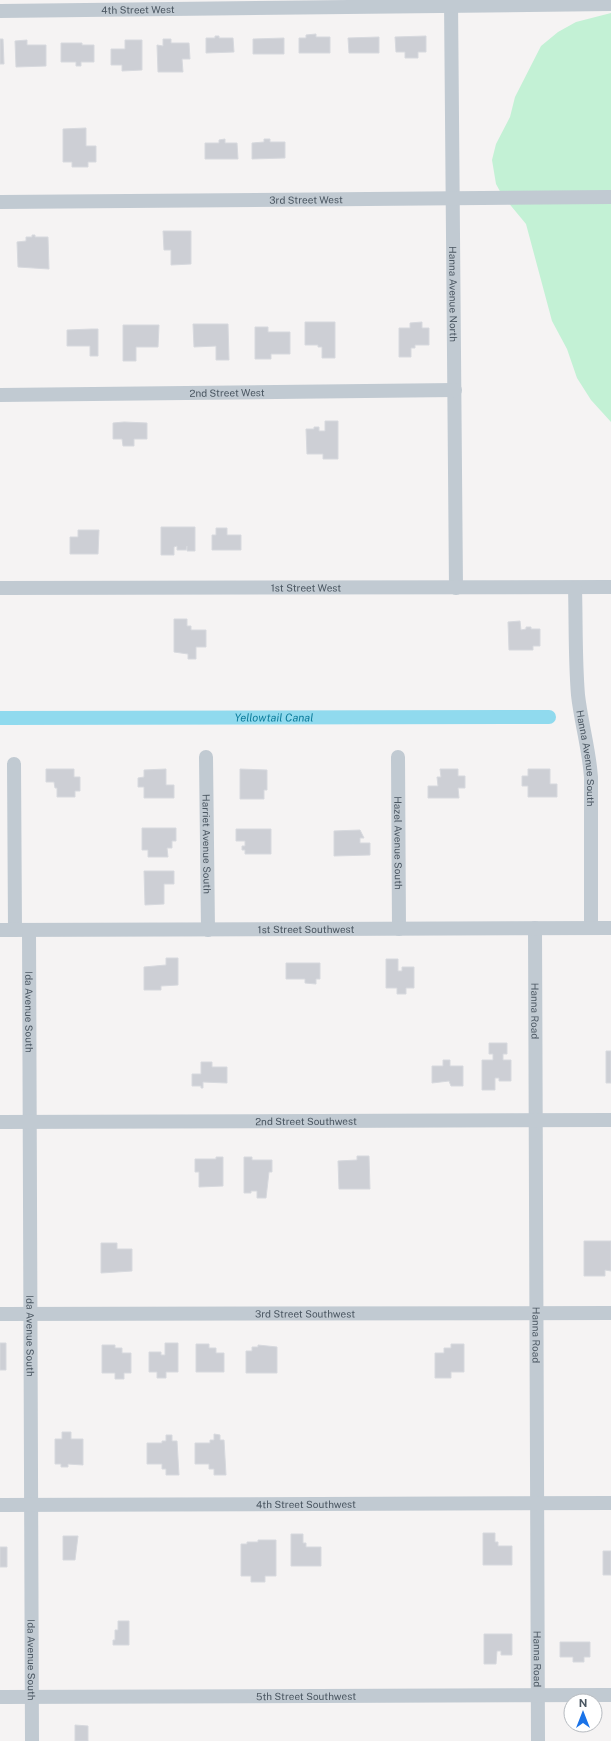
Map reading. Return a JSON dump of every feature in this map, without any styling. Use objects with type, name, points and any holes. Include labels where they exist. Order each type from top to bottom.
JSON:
[{"type":"street","name":"4th Street West","points":[[0,11],[451,3],[611,4]]},
{"type":"street","name":"Hanna Avenue North","points":[[451,3],[456,588]]},
{"type":"street","name":"3rd Street West","points":[[0,202],[611,197]]},
{"type":"street","name":"2nd Street West","points":[[0,395],[455,390]]},
{"type":"street","name":"1st Street West","points":[[0,588],[611,587]]},
{"type":"street","name":"Hanna Avenue South","points":[[576,588],[576,664],[579,696],[591,777],[591,928]]},
{"type":"street","name":"Harriet Avenue South","points":[[206,758],[208,930]]},
{"type":"street","name":"Hazel Avenue South","points":[[398,758],[399,929]]},
{"type":"street","name":"Ida Avenue South","points":[[14,764],[30,1122],[32,1741]]},
{"type":"street","name":"Hanna Road","points":[[535,928],[538,1741]]},
{"type":"street","name":"1st Street Southwest","points":[[0,930],[611,928]]},
{"type":"street","name":"2nd Street Southwest","points":[[0,1122],[611,1120]]},
{"type":"street","name":"3rd Street Southwest","points":[[0,1314],[611,1313]]},
{"type":"street","name":"4th Street Southwest","points":[[0,1505],[611,1503]]},
{"type":"street","name":"5th Street Southwest","points":[[0,1697],[611,1695]]},
{"type":"green space","points":[[611,13],[611,422],[591,400],[577,378],[567,349],[552,321],[526,224],[502,195],[496,184],[492,160],[496,144],[510,117],[515,97],[541,46],[558,32],[576,22]]},
{"type":"building","points":[[316,34],[316,37],[330,37],[330,53],[299,53],[299,38],[306,38],[306,35]]},
{"type":"building","points":[[215,36],[219,36],[219,38],[233,38],[234,52],[206,53],[206,38],[215,38]]},
{"type":"building","points":[[426,36],[426,52],[418,52],[418,58],[405,58],[405,52],[396,52],[395,37]]},
{"type":"building","points":[[379,37],[379,53],[349,53],[348,38]]},
{"type":"building","points":[[284,38],[284,54],[253,54],[253,39]]},
{"type":"building","points":[[0,39],[3,39],[4,64],[0,64]]},
{"type":"building","points":[[163,39],[171,39],[171,43],[189,43],[190,59],[182,59],[183,72],[158,72],[157,45],[163,46]]},
{"type":"building","points":[[27,40],[27,45],[46,45],[46,66],[16,67],[15,41]]},
{"type":"building","points":[[125,40],[142,40],[142,70],[122,71],[122,65],[111,65],[111,49],[125,49]]},
{"type":"building","points":[[61,43],[82,43],[82,45],[94,45],[94,62],[81,62],[81,66],[76,66],[76,62],[61,62]]},
{"type":"building","points":[[86,128],[86,146],[96,146],[96,162],[88,162],[88,167],[72,167],[72,162],[63,162],[63,129]]},
{"type":"building","points":[[225,139],[225,143],[237,143],[238,159],[205,159],[205,143],[219,143],[219,140]]},
{"type":"building","points":[[264,139],[270,139],[270,142],[285,142],[285,158],[252,159],[252,143],[264,142]]},
{"type":"building","points":[[163,231],[191,231],[191,264],[171,265],[171,250],[164,250]]},
{"type":"building","points":[[32,235],[35,235],[35,237],[48,237],[49,269],[18,267],[17,242],[26,241],[26,237],[32,237]]},
{"type":"building","points":[[305,322],[335,322],[335,358],[322,358],[322,347],[318,347],[318,345],[305,345]]},
{"type":"building","points":[[422,322],[422,328],[429,328],[429,345],[415,345],[415,348],[411,348],[411,357],[399,357],[399,328],[410,328],[410,323]]},
{"type":"building","points":[[193,324],[228,324],[229,360],[216,360],[216,346],[194,347]]},
{"type":"building","points":[[123,325],[159,325],[158,347],[136,347],[136,361],[123,361]]},
{"type":"building","points":[[255,327],[268,327],[268,332],[290,332],[290,354],[271,354],[271,359],[255,359]]},
{"type":"building","points":[[98,329],[98,356],[90,356],[90,346],[67,346],[67,330]]},
{"type":"building","points":[[325,421],[338,421],[338,459],[323,459],[323,454],[307,454],[306,429],[314,429],[314,427],[319,427],[319,431],[325,431]]},
{"type":"building","points":[[113,423],[147,423],[147,439],[134,439],[134,446],[123,446],[122,439],[113,439]]},
{"type":"building","points":[[161,527],[195,527],[195,551],[187,551],[187,546],[186,550],[177,550],[177,546],[174,547],[174,555],[161,555]]},
{"type":"building","points":[[216,528],[227,528],[227,535],[241,535],[241,550],[212,550],[212,535],[216,535]]},
{"type":"building","points":[[78,530],[99,530],[98,554],[70,554],[70,537],[78,537]]},
{"type":"building","points":[[174,619],[187,619],[187,626],[191,626],[191,630],[206,630],[206,647],[196,647],[196,659],[188,659],[188,654],[174,652]]},
{"type":"building","points":[[520,621],[521,630],[526,629],[526,627],[531,627],[531,629],[540,629],[540,646],[533,646],[533,650],[509,650],[508,622]]},
{"type":"building","points":[[46,769],[74,769],[74,777],[80,777],[80,791],[75,791],[75,797],[57,797],[57,788],[55,788],[54,782],[46,782]]},
{"type":"building","points":[[166,769],[166,785],[174,785],[174,798],[144,798],[144,787],[138,787],[138,778],[144,777],[144,770]]},
{"type":"building","points":[[240,769],[267,770],[267,790],[264,790],[264,799],[240,799]]},
{"type":"building","points":[[440,769],[458,769],[458,776],[465,776],[465,788],[458,788],[459,798],[428,798],[428,786],[438,786],[437,777],[441,777]]},
{"type":"building","points":[[528,769],[550,769],[550,784],[557,784],[557,797],[528,797],[528,786],[522,786],[522,776],[528,776]]},
{"type":"building","points":[[142,828],[176,828],[176,841],[172,841],[172,848],[167,848],[168,857],[148,857],[148,850],[142,850]]},
{"type":"building","points":[[236,829],[271,829],[271,854],[245,854],[245,850],[242,850],[242,846],[245,846],[245,841],[236,841]]},
{"type":"building","points":[[360,830],[364,838],[360,838],[360,843],[370,843],[370,855],[334,856],[334,831]]},
{"type":"building","points":[[144,871],[174,871],[174,884],[164,884],[164,904],[145,905]]},
{"type":"building","points":[[166,958],[178,958],[178,985],[161,986],[161,990],[144,990],[144,967],[166,965]]},
{"type":"building","points":[[386,959],[398,959],[398,971],[402,971],[402,967],[414,967],[414,988],[406,988],[406,994],[397,994],[397,988],[386,988]]},
{"type":"building","points":[[286,963],[320,963],[320,979],[316,979],[316,984],[305,983],[305,979],[286,979]]},
{"type":"building","points":[[489,1043],[507,1043],[507,1054],[503,1054],[503,1060],[511,1060],[511,1081],[499,1081],[499,1078],[495,1078],[495,1090],[482,1090],[482,1060],[493,1060],[493,1054],[489,1054]]},
{"type":"building","points":[[606,1051],[611,1051],[611,1083],[606,1083]]},
{"type":"building","points":[[443,1060],[450,1060],[450,1066],[463,1066],[463,1086],[451,1086],[449,1081],[432,1083],[432,1066],[443,1066]]},
{"type":"building","points":[[201,1062],[212,1062],[212,1067],[227,1067],[227,1083],[203,1082],[203,1088],[201,1088],[201,1086],[192,1086],[192,1074],[201,1074]]},
{"type":"building","points":[[357,1156],[369,1156],[370,1189],[339,1189],[338,1161],[357,1160]]},
{"type":"building","points":[[216,1157],[223,1157],[223,1186],[199,1187],[199,1172],[195,1172],[195,1159],[216,1159]]},
{"type":"building","points":[[244,1157],[252,1157],[252,1160],[272,1160],[272,1172],[269,1172],[266,1198],[257,1198],[257,1191],[244,1193]]},
{"type":"building","points":[[584,1241],[611,1241],[611,1271],[605,1270],[605,1276],[584,1276]]},
{"type":"building","points":[[101,1243],[117,1243],[117,1249],[132,1249],[132,1271],[101,1273]]},
{"type":"building","points":[[0,1343],[6,1343],[6,1370],[0,1370]]},
{"type":"building","points":[[165,1343],[178,1343],[178,1372],[166,1372],[166,1378],[157,1378],[157,1372],[149,1372],[149,1352],[161,1352],[161,1355],[165,1355]]},
{"type":"building","points":[[196,1344],[209,1344],[209,1348],[216,1348],[216,1353],[224,1353],[224,1372],[196,1372]]},
{"type":"building","points":[[451,1344],[464,1344],[464,1372],[451,1372],[451,1378],[435,1378],[435,1353],[444,1353],[444,1348],[451,1348]]},
{"type":"building","points":[[102,1345],[115,1345],[115,1348],[122,1348],[122,1353],[131,1353],[131,1373],[124,1373],[124,1379],[115,1379],[115,1373],[102,1373]]},
{"type":"building","points":[[258,1345],[277,1347],[277,1373],[246,1373],[246,1351],[252,1351],[252,1347],[258,1347]]},
{"type":"building","points":[[62,1432],[71,1432],[71,1439],[83,1439],[83,1465],[68,1464],[68,1467],[61,1467],[61,1464],[55,1464],[55,1439],[62,1439]]},
{"type":"building","points":[[214,1434],[220,1435],[220,1440],[224,1440],[226,1475],[214,1475],[214,1469],[209,1469],[209,1464],[195,1464],[195,1443],[210,1443],[210,1440],[214,1440]]},
{"type":"building","points":[[166,1435],[172,1435],[172,1441],[177,1441],[179,1475],[166,1475],[166,1469],[162,1469],[162,1464],[147,1464],[147,1443],[162,1443],[162,1441],[166,1441]]},
{"type":"building","points":[[483,1533],[495,1533],[495,1542],[498,1542],[498,1546],[512,1546],[512,1565],[483,1565]]},
{"type":"building","points":[[291,1534],[303,1534],[303,1543],[306,1543],[306,1547],[321,1547],[321,1566],[291,1566]]},
{"type":"building","points":[[63,1536],[78,1536],[75,1560],[63,1560]]},
{"type":"building","points":[[258,1540],[276,1540],[276,1576],[265,1576],[265,1582],[251,1582],[251,1576],[241,1576],[241,1544],[247,1544],[247,1542],[258,1542]]},
{"type":"building","points":[[0,1547],[7,1547],[7,1567],[0,1567]]},
{"type":"building","points":[[603,1551],[611,1551],[611,1575],[603,1575]]},
{"type":"building","points":[[118,1621],[129,1621],[129,1645],[113,1645],[113,1640],[115,1640],[115,1630],[118,1630]]},
{"type":"building","points":[[484,1634],[512,1634],[512,1655],[501,1655],[501,1651],[497,1651],[496,1664],[484,1664]]},
{"type":"building","points":[[560,1642],[590,1642],[590,1657],[584,1657],[584,1662],[573,1662],[573,1657],[560,1657]]},
{"type":"building","points":[[75,1725],[88,1726],[88,1741],[75,1741]]},
{"type":"waterway","name":"Yellowtail Canal","points":[[0,718],[549,717]]}]
